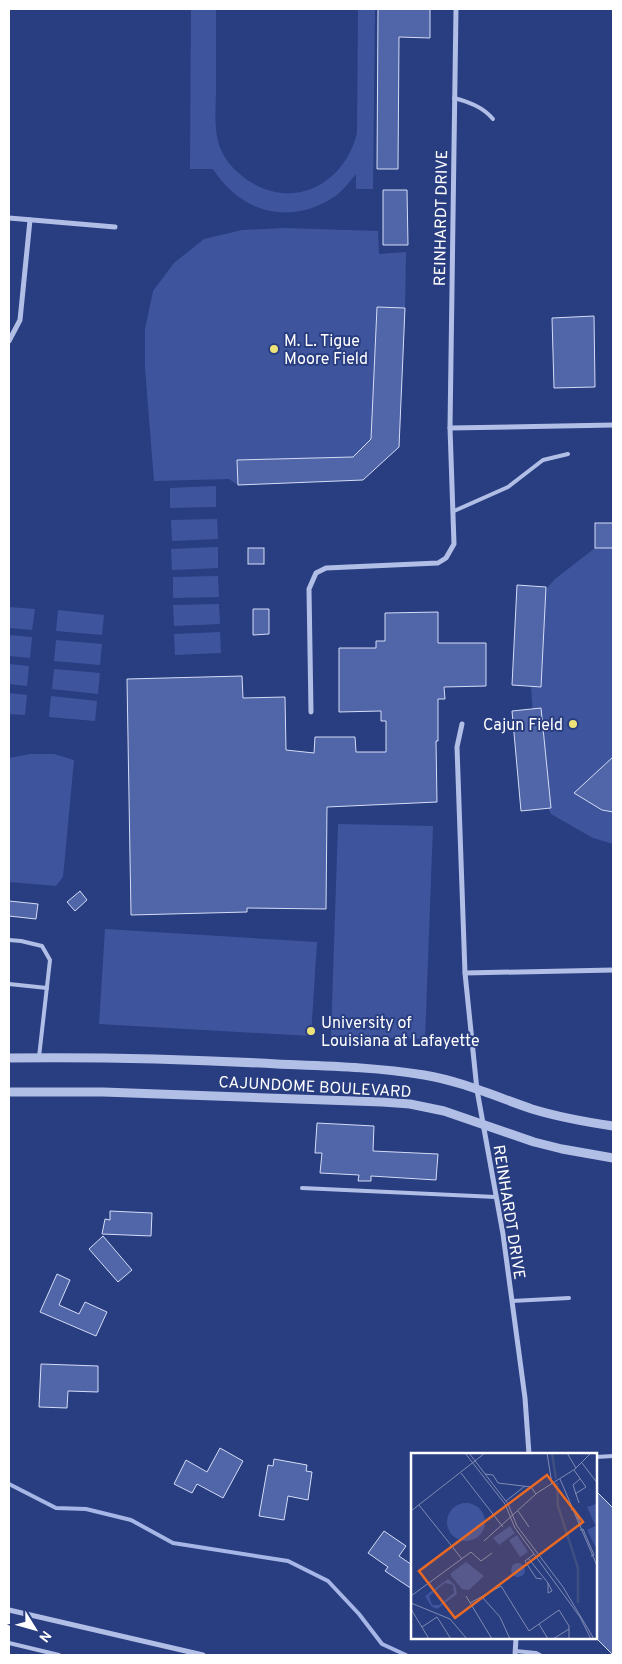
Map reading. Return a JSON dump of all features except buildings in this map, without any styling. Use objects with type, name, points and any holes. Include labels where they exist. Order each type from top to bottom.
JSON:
[{"type":"street","name":"REINHARDT DRIVE","points":[[312,712],[309,589],[316,573],[326,568],[438,563],[446,558],[454,544],[450,428],[456,9]]},
{"type":"street","points":[[9,218],[115,227]]},
{"type":"street","points":[[9,341],[20,320],[30,220]]},
{"type":"street","points":[[450,428],[613,425]]},
{"type":"street","name":"REINHARDT DRIVE","points":[[462,724],[457,747],[465,973],[477,1090],[503,1234],[525,1398],[529,1453]]},
{"type":"street","points":[[465,973],[613,970]]},
{"type":"street","name":"CAJUNDOME BOULEVARD","points":[[9,1058],[86,1057],[204,1060],[375,1069],[449,1080],[534,1109],[613,1126]]},
{"type":"street","name":"CAJUNDOME BOULEVARD","points":[[9,1092],[103,1092],[410,1104],[444,1111],[534,1142],[613,1158]]},
{"type":"street","points":[[9,1610],[203,1655]]},
{"type":"street","points":[[515,1653],[516,1639]]},
{"type":"lane","points":[[454,98],[467,101],[488,113],[493,119]]},
{"type":"lane","points":[[454,511],[508,487],[543,460],[568,454]]},
{"type":"lane","points":[[9,940],[42,946],[50,960],[39,1057]]},
{"type":"lane","points":[[9,984],[47,988]]},
{"type":"lane","points":[[302,1188],[496,1197]]},
{"type":"lane","points":[[512,1301],[569,1298]]},
{"type":"lane","points":[[597,1457],[613,1456]]},
{"type":"lane","points":[[9,1643],[59,1655]]},
{"type":"lane","points":[[173,1655],[174,1648]]},
{"type":"lane","points":[[515,1653],[536,1653],[540,1655]]},
{"type":"shaded area","points":[[191,9],[216,9],[216,120],[218,143],[221,150],[240,175],[266,190],[284,193],[300,192],[316,187],[330,178],[342,166],[351,151],[357,133],[358,9],[375,9],[373,189],[356,189],[356,174],[337,195],[317,206],[300,211],[284,212],[252,205],[224,184],[213,169],[190,169]]},
{"type":"shaded area","name":"M. L. Tigue Moore Field","points":[[284,228],[378,231],[379,254],[406,252],[399,447],[363,480],[238,485],[229,479],[154,481],[145,368],[145,329],[153,291],[174,263],[204,239],[242,230]]},
{"type":"shaded area","points":[[216,486],[216,507],[170,508],[170,488]]},
{"type":"shaded area","points":[[217,519],[218,539],[172,541],[171,520]]},
{"type":"shaded area","name":"Cajun Field","points":[[595,523],[613,523],[613,844],[593,838],[551,814],[537,778],[530,670],[539,597],[555,579],[595,548]]},
{"type":"shaded area","points":[[218,547],[218,568],[172,570],[171,549]]},
{"type":"shaded area","points":[[218,576],[219,597],[173,598],[173,577]]},
{"type":"shaded area","points":[[219,604],[220,624],[174,626],[173,605]]},
{"type":"shaded area","points":[[9,607],[35,609],[32,630],[9,628]]},
{"type":"shaded area","points":[[58,610],[104,615],[102,635],[56,631]]},
{"type":"shaded area","points":[[220,632],[221,653],[175,655],[174,634]]},
{"type":"shaded area","points":[[9,635],[32,637],[30,658],[9,656]]},
{"type":"shaded area","points":[[56,640],[102,644],[100,665],[54,661]]},
{"type":"shaded area","points":[[9,664],[29,666],[27,686],[9,684]]},
{"type":"shaded area","points":[[54,669],[100,673],[98,694],[52,689]]},
{"type":"shaded area","points":[[9,693],[27,695],[25,715],[9,714]]},
{"type":"shaded area","points":[[51,696],[97,701],[95,721],[49,717]]},
{"type":"shaded area","points":[[30,754],[54,754],[74,760],[63,877],[56,886],[9,882],[9,758]]},
{"type":"shaded area","points":[[338,824],[433,826],[425,1039],[331,1036]]},
{"type":"shaded area","points":[[105,929],[317,942],[311,1036],[99,1024]]},
{"type":"waterway","points":[[9,1484],[56,1508],[86,1509],[131,1520],[173,1543],[288,1561],[328,1581],[359,1614],[382,1644],[406,1655]]},
{"type":"place","name":"M. L. Tigue Moore Field","points":[[274,349]]},
{"type":"place","name":"Cajun Field","points":[[573,724]]},
{"type":"place","name":"University of Louisiana at Lafayette","points":[[311,1031]]}]
